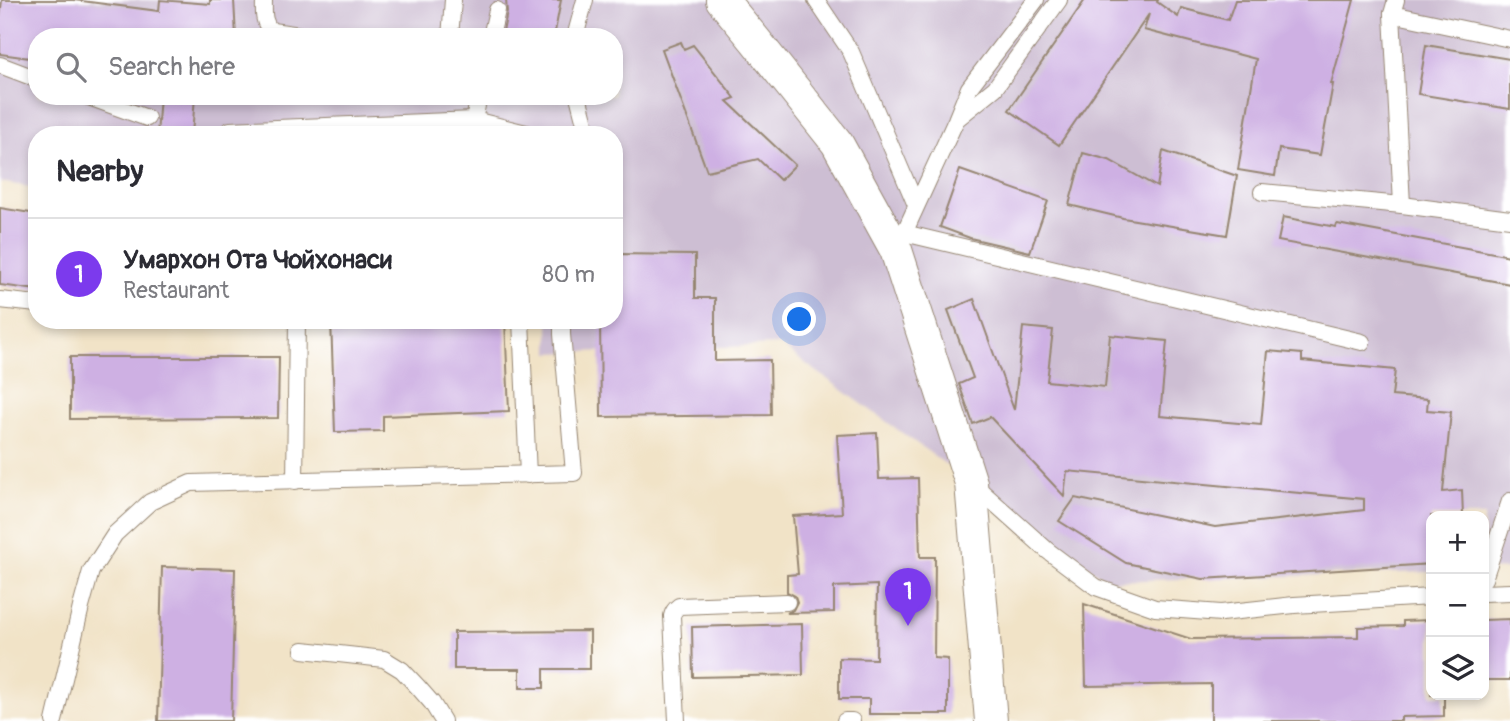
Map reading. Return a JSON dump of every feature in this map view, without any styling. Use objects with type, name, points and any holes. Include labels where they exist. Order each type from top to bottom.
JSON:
[{"type":"street","points":[[722,0],[837,143],[900,242],[971,483],[991,721]]},
{"type":"lane","points":[[264,0],[264,19],[269,28]]},
{"type":"lane","points":[[451,28],[453,0]]},
{"type":"lane","points":[[577,28],[585,0]]},
{"type":"lane","points":[[816,0],[851,52],[916,205]]},
{"type":"lane","points":[[1036,0],[969,88],[900,242],[1362,342]]},
{"type":"lane","points":[[956,120],[995,88],[1059,0]]},
{"type":"lane","points":[[1402,205],[1394,7],[1510,39]]},
{"type":"lane","points":[[493,28],[497,10]]},
{"type":"lane","points":[[0,65],[28,76]]},
{"type":"lane","points":[[111,105],[147,118]]},
{"type":"lane","points":[[474,120],[477,105]]},
{"type":"lane","points":[[580,105],[586,126]]},
{"type":"lane","points":[[328,126],[474,120],[498,126]]},
{"type":"lane","points":[[1262,192],[1402,205],[1510,219]]},
{"type":"lane","points":[[0,300],[28,303]]},
{"type":"lane","points":[[295,481],[297,329]]},
{"type":"lane","points":[[521,329],[528,475]]},
{"type":"lane","points":[[54,721],[92,572],[115,534],[150,502],[191,483],[575,473],[562,329]]},
{"type":"lane","points":[[971,483],[1048,551],[1096,587],[1155,608],[1221,613],[1294,605],[1426,597]]},
{"type":"lane","points":[[1486,574],[1510,501]]},
{"type":"lane","points":[[1489,593],[1510,592]]},
{"type":"lane","points":[[677,721],[673,611],[679,606],[787,602]]},
{"type":"lane","points":[[303,650],[384,659],[402,670],[432,703],[443,721]]},
{"type":"lane","points":[[845,721],[852,721]]},
{"type":"shaded area","points":[[0,0],[1510,0],[1510,569],[1489,570],[1489,511],[1426,511],[1426,572],[1108,581],[780,345],[549,353],[549,329],[623,329],[623,126],[28,126],[28,187],[0,182]]},
{"type":"building","points":[[2,0],[74,0],[159,11],[160,0],[210,4],[210,0],[234,0],[236,28],[28,28],[28,58],[0,54]]},
{"type":"building","points":[[506,0],[561,0],[556,28],[504,28]]},
{"type":"building","points":[[1085,0],[1158,0],[1157,2],[1178,17],[1181,8],[1228,20],[1235,0],[1354,0],[1331,84],[1320,155],[1279,149],[1275,176],[1238,170],[1256,59],[1144,30],[1149,14],[1059,145],[1009,110]]},
{"type":"building","points":[[681,42],[684,49],[693,45],[735,98],[727,101],[795,165],[780,180],[758,159],[707,171],[662,49]]},
{"type":"building","points":[[1426,45],[1510,59],[1510,109],[1418,94]]},
{"type":"building","points":[[159,105],[194,105],[193,126],[158,126]]},
{"type":"building","points":[[1163,151],[1237,176],[1227,235],[1123,218],[1069,205],[1083,153],[1109,160],[1157,187]]},
{"type":"building","points":[[960,170],[1048,201],[1030,252],[970,238],[940,227]]},
{"type":"building","points":[[0,208],[28,213],[28,289],[0,285]]},
{"type":"building","points":[[1283,217],[1336,227],[1337,224],[1510,256],[1510,284],[1278,241]]},
{"type":"building","points":[[623,254],[695,255],[695,298],[715,298],[715,361],[770,360],[771,415],[601,417],[600,329],[623,329]]},
{"type":"building","points":[[974,299],[1014,410],[1023,327],[1053,330],[1047,381],[1105,387],[1110,335],[1167,341],[1160,416],[1261,425],[1268,351],[1302,354],[1302,361],[1395,370],[1392,396],[1428,399],[1427,410],[1451,412],[1443,492],[1462,490],[1463,511],[1426,511],[1426,564],[1203,579],[1126,563],[1059,521],[1075,498],[1215,527],[1364,510],[1364,499],[1067,471],[1064,496],[990,417],[973,424],[959,384],[973,378],[948,310]]},
{"type":"building","points":[[331,329],[505,329],[509,411],[383,416],[383,431],[335,432]]},
{"type":"building","points":[[70,357],[279,357],[278,418],[70,419]]},
{"type":"building","points":[[877,433],[879,479],[918,478],[920,557],[935,557],[934,658],[948,659],[948,714],[869,714],[869,699],[839,699],[839,658],[876,659],[877,585],[834,587],[834,612],[787,613],[793,610],[797,602],[795,596],[787,592],[787,575],[798,574],[793,516],[842,513],[837,435]]},
{"type":"building","points":[[162,567],[235,569],[231,721],[158,721]]},
{"type":"building","points":[[1084,604],[1191,639],[1358,637],[1358,627],[1403,626],[1403,621],[1426,620],[1426,700],[1444,700],[1444,716],[1401,717],[1401,721],[1211,721],[1211,684],[1086,686]]},
{"type":"building","points":[[1510,619],[1510,680],[1489,680],[1489,620]]},
{"type":"building","points":[[802,624],[803,675],[693,677],[692,627]]},
{"type":"building","points":[[590,631],[590,669],[544,669],[544,688],[520,688],[520,669],[454,669],[454,632]]},
{"type":"place","name":"Умархон Ота Чойхонаси","points":[[908,626]]}]
